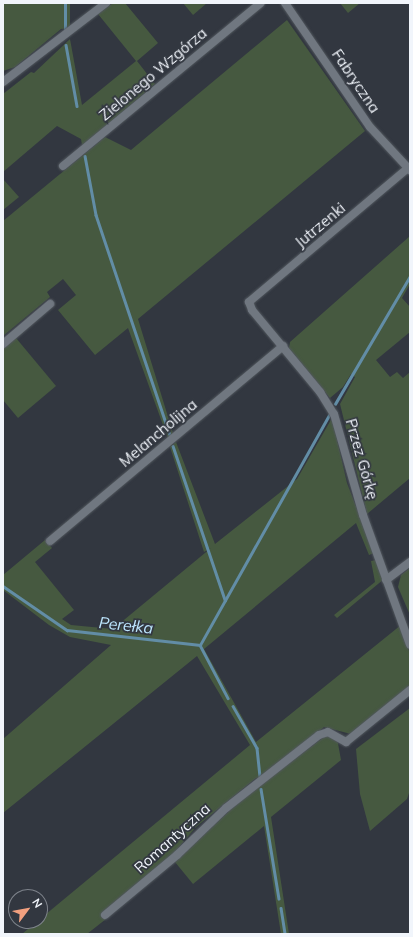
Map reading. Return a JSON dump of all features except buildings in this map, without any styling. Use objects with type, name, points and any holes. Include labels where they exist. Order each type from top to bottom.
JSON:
[{"type":"street","points":[[3,81],[106,3]]},
{"type":"street","name":"Zielonego Wzgórza","points":[[63,166],[260,3]]},
{"type":"street","name":"Fabryczna","points":[[285,3],[370,127],[409,169]]},
{"type":"street","name":"Jutrzenki","points":[[250,302],[409,169]]},
{"type":"street","name":"Przez Górkę","points":[[250,302],[252,310],[283,346],[334,414],[363,515],[410,645]]},
{"type":"street","points":[[3,344],[50,304]]},
{"type":"street","name":"Melancholijna","points":[[50,541],[283,346]]},
{"type":"street","points":[[386,580],[410,562]]},
{"type":"street","name":"Romantyczna","points":[[104,915],[258,783],[319,735],[328,732],[346,742],[410,690]]},
{"type":"green space","points":[[3,3],[70,3],[70,28],[61,29],[15,67],[3,71]]},
{"type":"green space","points":[[113,3],[125,3],[158,43],[137,61],[155,84],[87,143],[82,145],[81,139],[57,126],[3,172],[3,94],[31,72],[34,73],[70,39],[82,105],[136,61],[98,14]]},
{"type":"green space","points":[[183,3],[207,3],[193,15]]},
{"type":"green space","points":[[340,3],[360,3],[348,13]]},
{"type":"green space","points":[[287,20],[365,131],[138,319],[173,433],[168,439],[128,328],[95,355],[58,310],[76,295],[63,279],[47,292],[50,297],[3,336],[3,221],[105,137],[131,150]]},
{"type":"green space","points":[[3,179],[19,197],[3,210]]},
{"type":"green space","points":[[410,236],[410,284],[402,298],[410,307],[410,332],[376,360],[390,377],[397,372],[403,378],[410,372],[410,478],[367,514],[340,404],[355,377],[351,374],[343,387],[330,398],[289,348],[290,342]]},
{"type":"green space","points":[[16,338],[56,386],[18,418],[3,400],[3,349]]},
{"type":"green space","points":[[332,418],[347,483],[374,553],[369,555],[356,523],[204,649],[256,742],[401,625],[410,654],[410,686],[351,734],[324,727],[265,777],[256,778],[196,827],[172,855],[102,914],[106,919],[87,934],[22,934],[28,929],[48,929],[48,912],[250,745],[197,656],[3,813],[3,739],[111,645],[70,637],[49,625],[3,590],[3,575],[45,540],[52,548],[35,562],[74,610],[62,619],[71,625],[113,629],[211,548],[204,552],[170,447],[176,442],[215,544],[297,479]]},
{"type":"green space","points":[[376,560],[384,579],[337,618],[334,615],[375,582],[371,561]]},
{"type":"green space","points":[[410,568],[410,615],[398,587],[401,575]]},
{"type":"green space","points":[[410,708],[410,790],[407,799],[370,831],[360,794],[356,749]]},
{"type":"green space","points":[[328,734],[337,738],[341,760],[271,817],[289,934],[281,934],[264,826],[193,884],[175,862],[244,797]]},
{"type":"waterway","points":[[65,3],[65,29]]},
{"type":"waterway","points":[[66,45],[77,106]]},
{"type":"waterway","points":[[85,156],[96,215],[170,435]]},
{"type":"waterway","points":[[335,404],[410,276]]},
{"type":"waterway","points":[[200,645],[329,415]]},
{"type":"waterway","points":[[173,446],[225,600]]},
{"type":"waterway","name":"Perełka","points":[[3,586],[67,630],[200,645],[228,698]]},
{"type":"waterway","name":"Perełka","points":[[233,706],[257,748],[260,776]]},
{"type":"waterway","name":"Perełka","points":[[261,789],[279,899]]},
{"type":"waterway","name":"Perełka","points":[[281,908],[285,934]]}]
